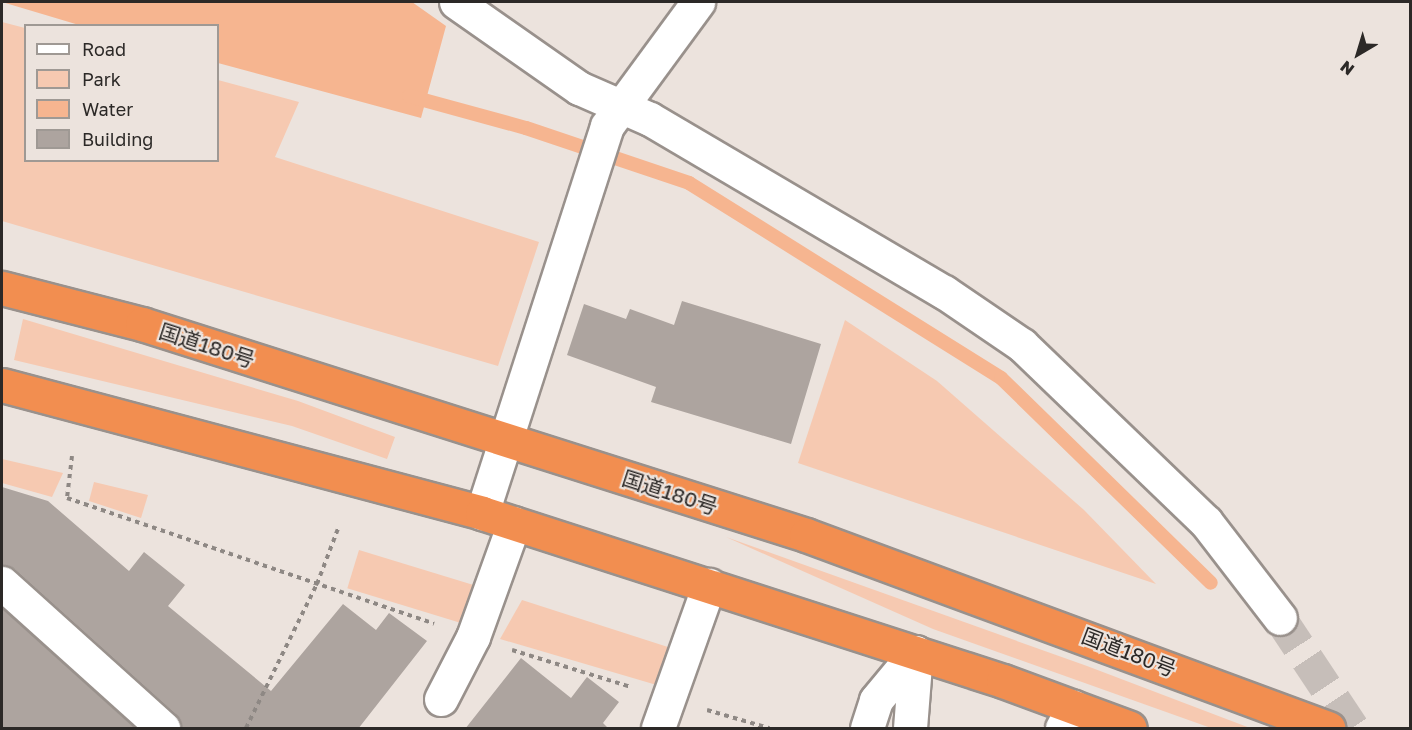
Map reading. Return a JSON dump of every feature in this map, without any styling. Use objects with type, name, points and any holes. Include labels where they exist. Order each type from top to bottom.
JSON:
[{"type":"highway","name":"国道180号","points":[[2,288],[142,324],[806,535],[1328,729]]},
{"type":"highway","points":[[2,385],[482,513],[916,652],[1067,718],[1111,725]]},
{"type":"street","points":[[456,2],[579,88],[613,116],[650,118],[944,292],[1022,345],[1206,522],[1280,618]]},
{"type":"street","points":[[482,513],[590,177],[613,116],[698,2]]},
{"type":"street","points":[[441,699],[473,637],[514,523]]},
{"type":"street","points":[[2,583],[163,729]]},
{"type":"street","points":[[658,729],[709,585]]},
{"type":"street","points":[[867,729],[876,700],[916,652]]},
{"type":"street","points":[[910,729],[916,652]]},
{"type":"path","points":[[72,456],[67,498],[473,637],[769,729]]},
{"type":"path","points":[[246,729],[317,584],[339,526]]},
{"type":"green space","points":[[2,22],[24,28],[24,162],[219,162],[219,80],[299,102],[275,157],[539,242],[498,366],[2,221]]},
{"type":"green space","points":[[23,319],[298,401],[395,437],[387,459],[292,426],[14,360]]},
{"type":"green space","points":[[845,320],[937,381],[1084,510],[1156,584],[798,463]]},
{"type":"green space","points":[[2,459],[63,473],[52,497],[2,483]]},
{"type":"green space","points":[[94,482],[148,495],[141,518],[89,501]]},
{"type":"green space","points":[[726,537],[1087,666],[1250,728],[1211,728],[933,629]]},
{"type":"green space","points":[[359,550],[478,586],[466,625],[347,588]]},
{"type":"green space","points":[[522,600],[671,648],[660,686],[500,639]]},
{"type":"water","points":[[2,2],[412,2],[446,26],[421,118],[219,63],[219,24],[76,24]]},
{"type":"building","points":[[682,301],[821,344],[791,444],[651,402],[656,387],[567,355],[584,304],[626,319],[630,309],[674,325]]},
{"type":"building","points":[[2,487],[48,501],[129,571],[144,552],[185,585],[168,606],[271,691],[343,604],[376,630],[389,613],[427,641],[358,729],[181,729],[176,714],[15,569],[2,565]]},
{"type":"building","points":[[2,608],[136,729],[2,729]]},
{"type":"building","points":[[521,658],[571,698],[587,677],[619,702],[603,723],[609,729],[465,729]]},
{"type":"waterway","points":[[409,96],[526,128],[689,183],[1001,378],[1211,583]]},
{"type":"tunnel","points":[[1280,618],[1353,728]]}]
